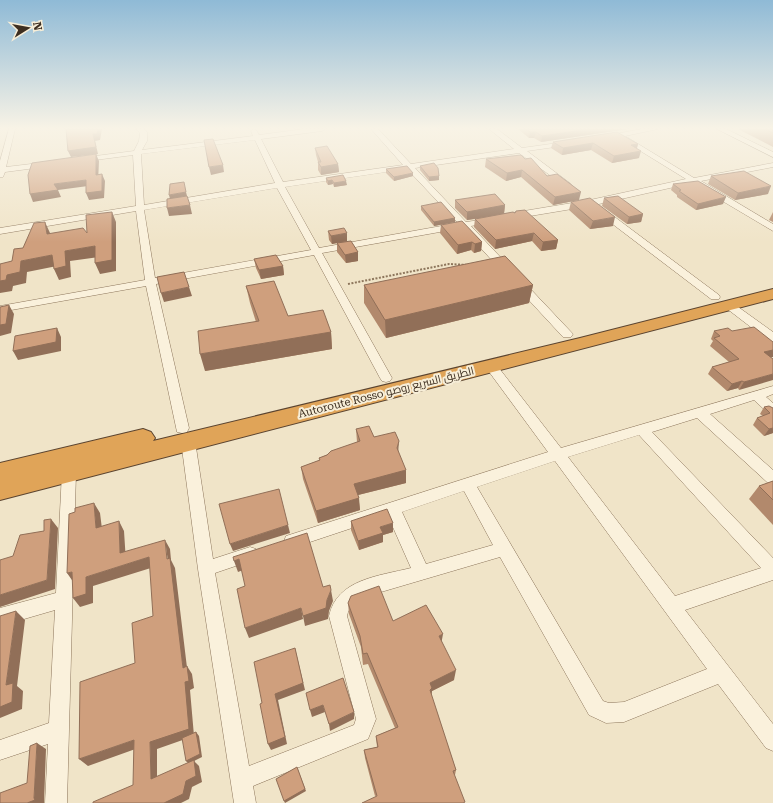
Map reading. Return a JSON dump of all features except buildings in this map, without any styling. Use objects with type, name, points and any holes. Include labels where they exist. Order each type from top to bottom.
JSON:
[{"type":"highway","name":"Autoroute Rosso الطريق السريع روصو","points":[[0,473],[185,435],[491,366],[723,301],[773,282]]},
{"type":"highway","name":"Autoroute Rosso الطريق السريع روصو","points":[[0,490],[70,472],[185,435],[386,378],[566,334],[723,301],[773,294]]},
{"type":"street","points":[[0,172],[33,166]]},
{"type":"street","points":[[138,166],[140,209],[150,281],[185,435],[245,803]]},
{"type":"street","points":[[271,166],[386,378]]},
{"type":"street","points":[[0,231],[280,185],[412,166]]},
{"type":"street","points":[[542,166],[773,338]]},
{"type":"street","points":[[671,166],[773,228]]},
{"type":"street","points":[[0,309],[462,224],[590,203],[694,180],[765,166]]},
{"type":"street","points":[[409,167],[566,334]]},
{"type":"street","points":[[491,366],[773,740]]},
{"type":"street","points":[[280,544],[557,455],[773,390]]},
{"type":"street","points":[[756,395],[773,410]]},
{"type":"street","points":[[699,412],[773,479]]},
{"type":"street","points":[[642,430],[773,571],[671,606]]},
{"type":"street","points":[[56,803],[70,472]]},
{"type":"street","points":[[467,484],[596,708],[603,713],[610,715],[624,712],[722,674]]},
{"type":"street","points":[[392,508],[421,572]]},
{"type":"street","points":[[206,569],[265,549]]},
{"type":"street","points":[[241,780],[361,732],[366,719],[338,616],[339,608],[347,597],[360,590],[504,549]]},
{"type":"street","points":[[0,617],[64,599]]},
{"type":"street","points":[[0,750],[59,730]]},
{"type":"path","points":[[336,287],[449,264],[460,263],[472,266]]}]
